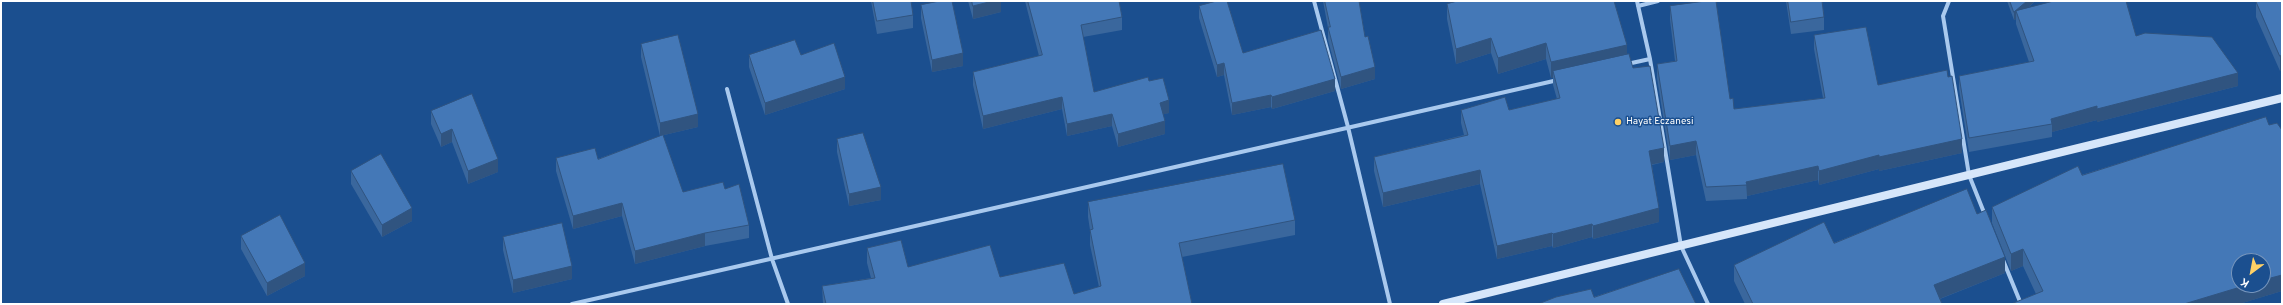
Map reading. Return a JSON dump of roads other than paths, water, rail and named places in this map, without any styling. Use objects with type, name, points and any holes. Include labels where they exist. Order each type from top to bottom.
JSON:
[{"type":"street","points":[[1314,1],[1348,127],[1390,304]]},
{"type":"street","points":[[1658,1],[1637,3],[1650,59],[1681,246],[1708,304]]},
{"type":"street","points":[[1949,1],[1943,16],[1969,175],[1986,218]]},
{"type":"street","points":[[1619,66],[1650,59]]},
{"type":"street","points":[[572,304],[1564,78]]},
{"type":"street","points":[[727,89],[772,259],[788,304]]},
{"type":"street","points":[[1443,304],[2282,98]]},
{"type":"street","points":[[2001,254],[2021,304]]},
{"type":"place","name":"Hayat Eczanesi","points":[[1618,122]]}]
